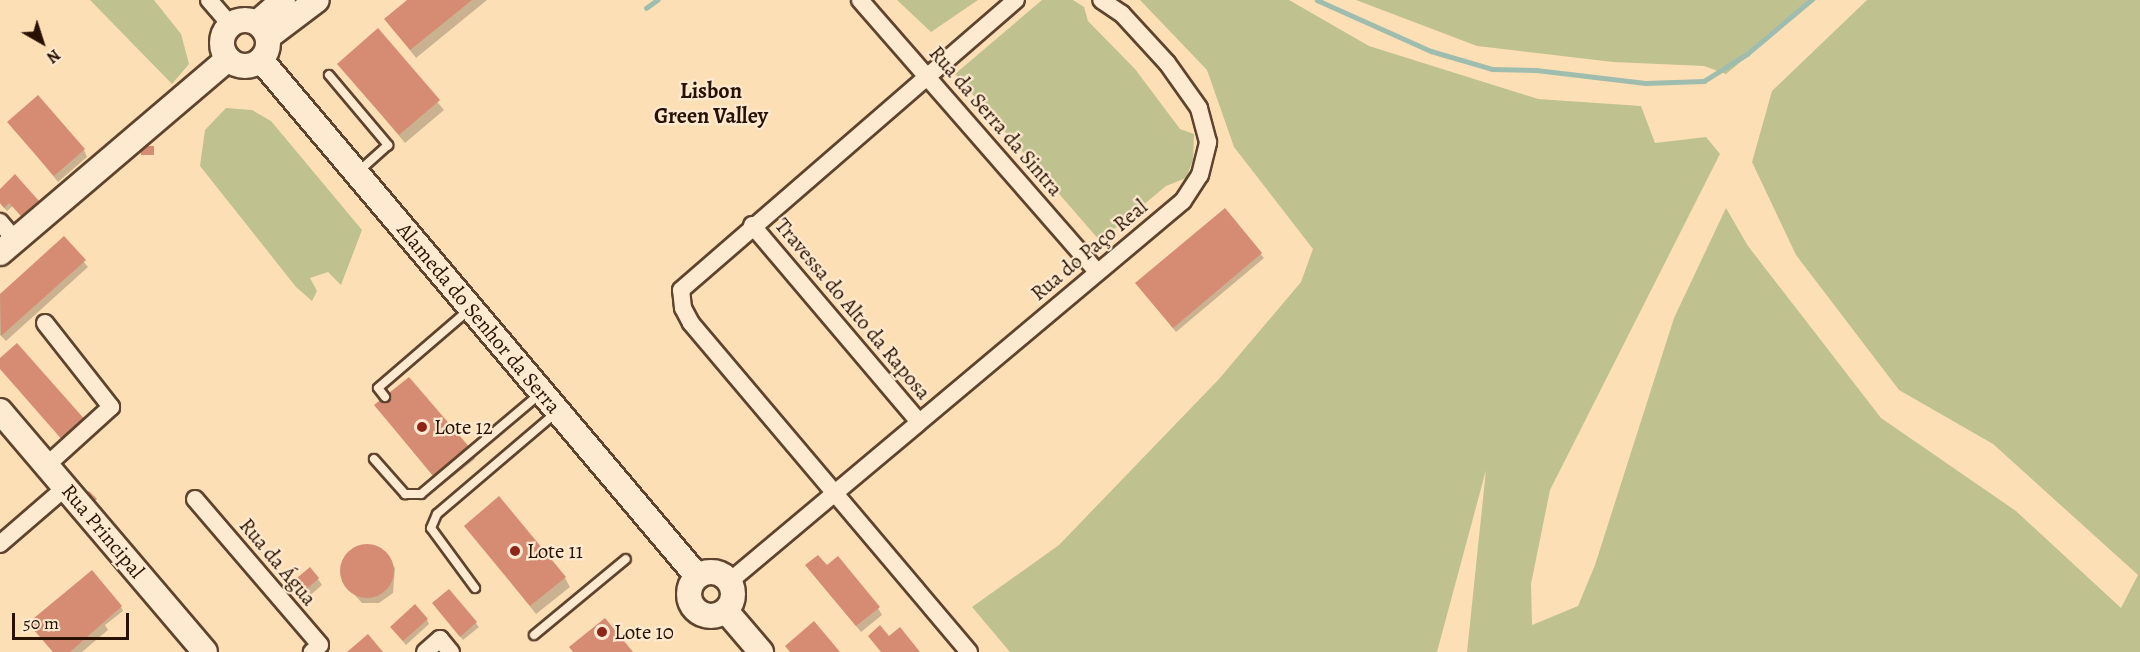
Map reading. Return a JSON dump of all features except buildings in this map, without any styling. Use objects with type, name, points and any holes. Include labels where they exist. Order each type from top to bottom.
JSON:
[{"type":"street","points":[[209,0],[230,24]]},
{"type":"street","points":[[263,30],[283,0]]},
{"type":"street","points":[[263,30],[317,0]]},
{"type":"street","name":"Rua da Serra da Sintra","points":[[860,0],[1097,273]]},
{"type":"street","points":[[969,652],[690,323],[683,308],[681,290],[752,225],[1016,0]]},
{"type":"street","name":"Rua do Paço Real","points":[[730,580],[1183,201],[1200,175],[1208,142],[1199,108],[1167,63],[1122,14],[1101,0]]},
{"type":"street","points":[[239,20],[263,30],[269,46],[261,60],[244,66],[228,59],[221,41],[230,24],[239,20]]},
{"type":"street","points":[[5,238],[134,138],[228,59]]},
{"type":"street","name":"Alameda do Senhor da Serra","points":[[261,60],[697,576]]},
{"type":"street","name":"Travessa do Alto da Raposa","points":[[752,225],[919,422]]},
{"type":"street","points":[[45,323],[111,406],[47,465]]},
{"type":"street","name":"Rua Principal","points":[[0,411],[205,652]]},
{"type":"street","points":[[0,544],[66,487]]},
{"type":"street","name":"Rua da Água","points":[[195,500],[320,645],[312,652]]},
{"type":"street","points":[[714,571],[730,580],[734,596],[726,611],[710,617],[694,609],[689,592],[697,576],[714,571]]},
{"type":"street","points":[[726,611],[761,652]]},
{"type":"street","points":[[425,652],[440,639],[451,652]]},
{"type":"lane","points":[[329,75],[388,145],[356,173]]},
{"type":"lane","points":[[385,397],[378,388],[471,309]]},
{"type":"lane","points":[[374,459],[405,494],[421,494],[541,392]]},
{"type":"lane","points":[[475,588],[431,528],[437,514],[463,498],[557,411]]},
{"type":"lane","points":[[534,635],[626,559]]},
{"type":"green space","points":[[90,0],[154,0],[181,34],[189,64],[172,84]]},
{"type":"green space","points":[[897,0],[978,0],[931,32]]},
{"type":"green space","points":[[1042,0],[1073,0],[1084,7],[1088,21],[1135,69],[1180,129],[1194,134],[1193,160],[1186,178],[1166,186],[1100,241],[955,74]]},
{"type":"green space","points":[[1140,0],[1289,0],[1369,46],[1538,99],[1641,106],[1655,143],[1706,137],[1720,154],[1550,490],[1531,584],[1532,625],[1578,606],[1595,565],[1674,318],[1726,208],[1748,246],[1881,418],[2016,511],[2121,608],[2138,575],[1993,444],[1899,390],[1796,255],[1752,162],[1772,91],[1867,0],[2140,0],[2140,652],[1467,652],[1486,470],[1437,652],[1010,652],[972,607],[1059,545],[1219,379],[1301,282],[1313,249],[1234,147],[1207,70]]},
{"type":"green space","points":[[1356,0],[1816,0],[1726,74],[1704,66],[1613,62],[1477,46]]},
{"type":"green space","points":[[226,108],[252,110],[271,121],[362,230],[341,285],[328,272],[310,278],[317,291],[312,301],[296,287],[200,166],[205,130]]},
{"type":"waterway","points":[[646,8],[657,0]]},
{"type":"waterway","points":[[1317,0],[1431,51],[1492,69],[1536,70],[1645,83],[1704,81],[1747,54],[1811,0]]},
{"type":"place","name":"Lote 12","points":[[422,427]]},
{"type":"place","name":"Lote 11","points":[[515,551]]},
{"type":"place","name":"Lote 10","points":[[602,632]]},
{"type":"district","name":"Lisbon Green Valley","points":[[711,104]]}]
